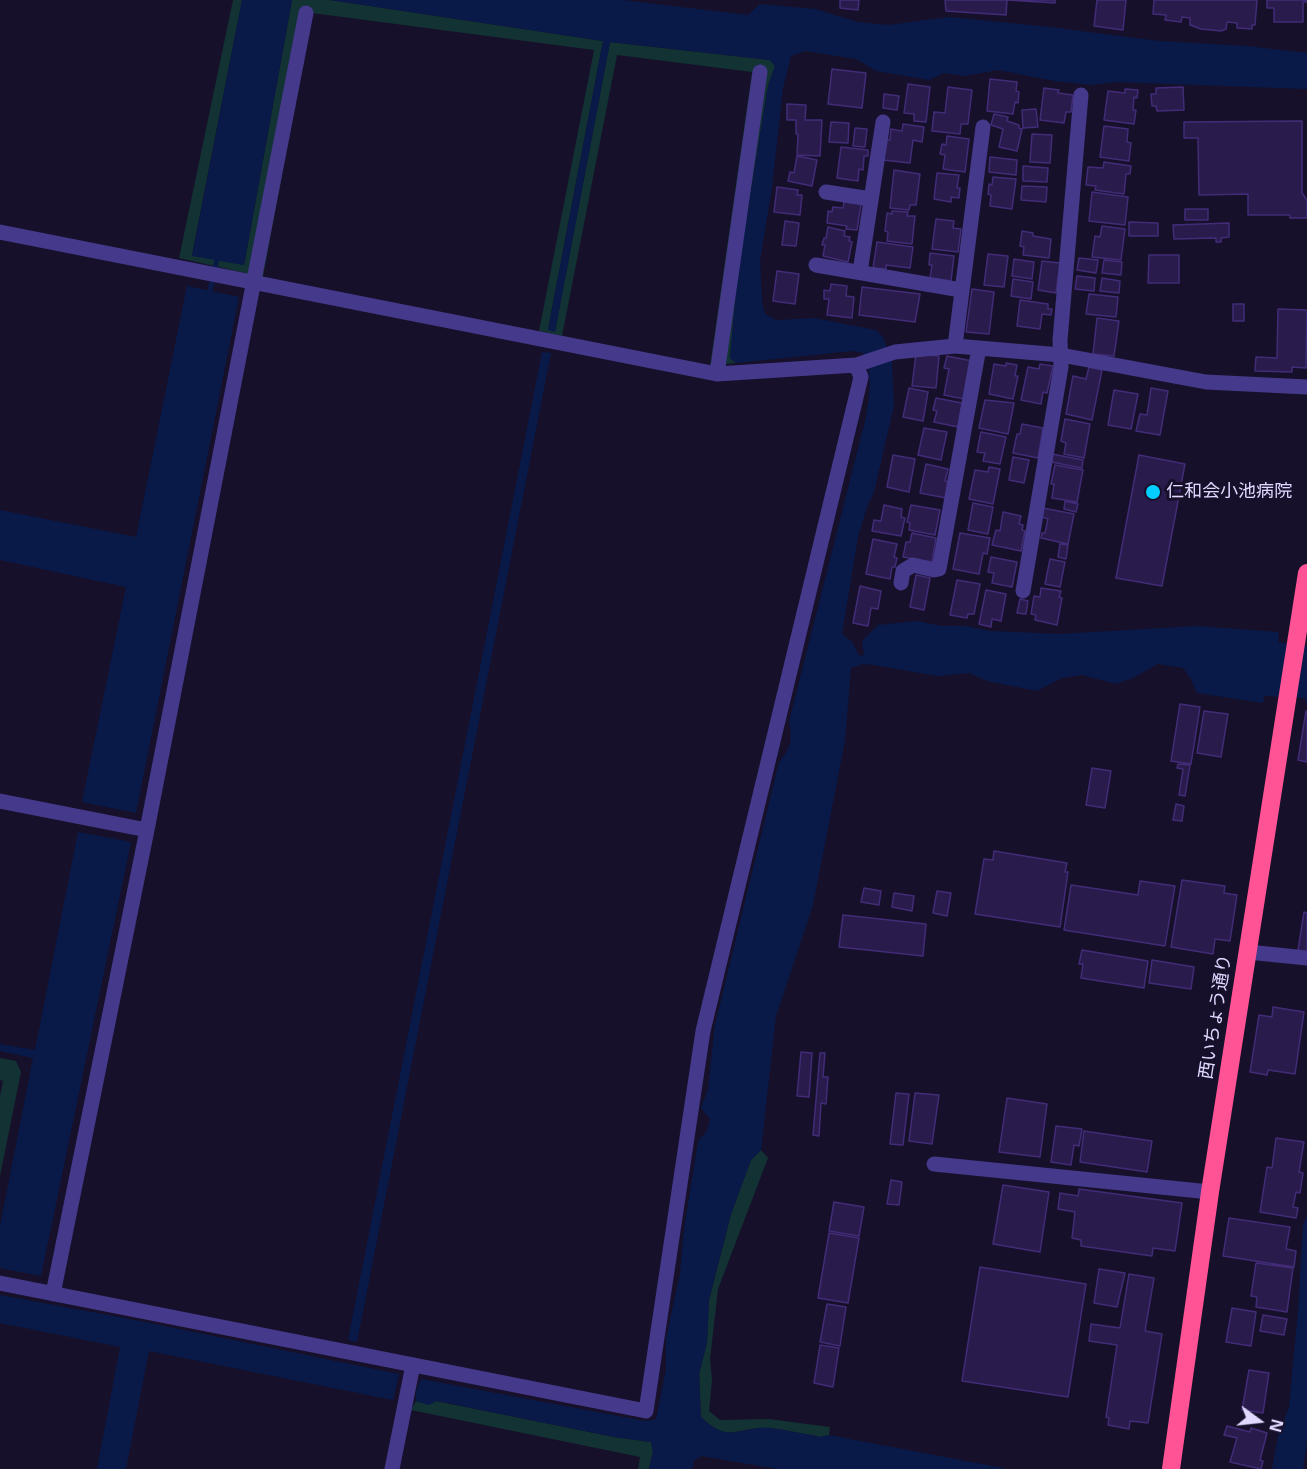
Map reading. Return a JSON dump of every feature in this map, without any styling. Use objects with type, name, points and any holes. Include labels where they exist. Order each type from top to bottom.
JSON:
[{"type":"highway","name":"西いちょう通り","points":[[1171,1469],[1210,1192],[1307,573]]},
{"type":"street","points":[[53,1293],[147,830],[306,13]]},
{"type":"street","points":[[717,374],[760,72]]},
{"type":"street","points":[[1023,591],[1061,368],[1060,340],[1081,95]]},
{"type":"street","points":[[860,272],[883,122]]},
{"type":"street","points":[[955,346],[983,127]]},
{"type":"street","points":[[826,192],[872,199]]},
{"type":"street","points":[[0,232],[717,374],[856,365],[895,352],[955,346],[1061,355],[1206,382],[1307,387]]},
{"type":"street","points":[[816,265],[961,290]]},
{"type":"street","points":[[901,583],[903,571],[913,566],[939,569],[980,348]]},
{"type":"street","points":[[0,1282],[646,1411],[703,1031],[861,377],[856,365]]},
{"type":"street","points":[[0,801],[147,830]]},
{"type":"street","points":[[1248,952],[1307,958]]},
{"type":"street","points":[[934,1164],[1210,1192]]},
{"type":"street","points":[[392,1469],[413,1365]]},
{"type":"green space","points":[[233,0],[242,0],[192,255],[244,265],[292,0],[330,0],[603,41],[548,329],[555,331],[610,42],[770,60],[775,66],[768,86],[738,270],[730,358],[736,363],[710,366],[752,72],[617,55],[562,336],[539,331],[594,50],[312,13],[263,277],[179,258]]},
{"type":"green space","points":[[0,1058],[16,1061],[21,1072],[0,1176],[0,1096],[3,1081],[0,1080]]},
{"type":"green space","points":[[761,1150],[768,1158],[718,1289],[710,1359],[712,1380],[709,1411],[720,1420],[769,1419],[830,1427],[829,1435],[821,1437],[770,1428],[727,1432],[719,1430],[701,1417],[699,1374],[707,1342],[709,1300],[731,1214],[751,1160]]},
{"type":"green space","points":[[416,1401],[429,1405],[436,1401],[614,1437],[651,1442],[653,1451],[649,1469],[638,1469],[640,1457],[411,1410]]},
{"type":"water","points":[[242,0],[292,0],[244,265],[192,256]]},
{"type":"water","points":[[330,0],[623,0],[748,15],[760,4],[815,9],[858,22],[888,25],[949,17],[1159,41],[1248,46],[1307,53],[1307,89],[1115,82],[1092,85],[1055,81],[998,70],[965,76],[944,73],[929,80],[876,71],[856,59],[805,51],[791,56],[783,88],[772,187],[760,261],[765,314],[776,320],[814,318],[876,330],[883,337],[892,362],[894,406],[874,492],[858,537],[842,634],[853,643],[859,656],[864,655],[862,641],[878,625],[917,621],[991,631],[1060,634],[1196,626],[1279,632],[1278,642],[1307,646],[1307,705],[1305,698],[1264,696],[1263,703],[1197,693],[1183,668],[1158,664],[1133,678],[1116,684],[1082,675],[1062,678],[1037,691],[987,681],[969,673],[937,676],[863,664],[851,668],[845,741],[813,905],[776,1016],[761,1150],[751,1160],[731,1214],[709,1300],[707,1342],[699,1374],[701,1417],[719,1430],[727,1432],[770,1428],[821,1437],[829,1435],[1008,1469],[778,1469],[701,1456],[694,1461],[692,1469],[649,1469],[653,1451],[651,1442],[614,1437],[437,1401],[429,1405],[416,1401],[416,1391],[421,1379],[645,1421],[656,1419],[666,1370],[666,1339],[680,1274],[684,1229],[698,1141],[707,1131],[710,1119],[701,1108],[708,1089],[715,1025],[779,762],[790,744],[789,722],[866,417],[869,378],[863,353],[852,351],[736,363],[730,358],[738,270],[768,86],[775,66],[770,60],[610,42],[555,332],[548,330],[603,41]]},
{"type":"water","points":[[187,286],[239,297],[136,813],[82,802],[126,587],[0,560],[0,510],[136,537]]},
{"type":"water","points":[[542,352],[551,353],[357,1342],[348,1340]]},
{"type":"water","points":[[78,832],[131,842],[41,1276],[0,1268],[0,1226],[33,1058],[0,1051],[0,1044],[35,1050]]},
{"type":"water","points":[[1307,1216],[1307,1443],[1303,1469],[1272,1469],[1278,1436],[1289,1407],[1303,1225]]},
{"type":"water","points":[[0,1295],[399,1374],[393,1400],[149,1351],[126,1469],[97,1469],[120,1347],[0,1323]]},
{"type":"building","points":[[840,0],[859,0],[858,10],[840,8]]},
{"type":"building","points":[[945,0],[1007,0],[1006,15],[946,11]]},
{"type":"building","points":[[1008,0],[1055,0],[1055,3]]},
{"type":"building","points":[[1097,0],[1126,0],[1123,30],[1094,26]]},
{"type":"building","points":[[1154,0],[1257,0],[1255,25],[1252,25],[1252,29],[1237,28],[1237,23],[1227,22],[1226,29],[1221,31],[1201,29],[1190,25],[1190,18],[1182,17],[1181,22],[1165,20],[1166,15],[1153,14]]},
{"type":"building","points":[[1267,0],[1307,0],[1303,2],[1303,22],[1274,22],[1274,8],[1267,8]]},
{"type":"building","points":[[832,69],[866,73],[862,108],[828,104]]},
{"type":"building","points":[[990,79],[1017,82],[1018,103],[1015,102],[1013,114],[987,111]]},
{"type":"building","points":[[908,84],[930,87],[926,122],[914,121],[914,114],[904,113]]},
{"type":"building","points":[[948,87],[972,90],[968,124],[961,124],[960,134],[932,131],[934,112],[945,113]]},
{"type":"building","points":[[1183,87],[1184,110],[1157,111],[1156,106],[1152,106],[1151,94],[1156,94],[1156,88]]},
{"type":"building","points":[[1044,88],[1073,95],[1071,112],[1066,112],[1064,123],[1040,120]]},
{"type":"building","points":[[1125,89],[1138,90],[1137,98],[1134,97],[1133,110],[1136,110],[1134,124],[1104,120],[1108,91],[1125,93]]},
{"type":"building","points":[[884,94],[899,96],[897,110],[883,108]]},
{"type":"building","points":[[787,104],[806,105],[805,120],[822,120],[820,156],[797,155],[796,120],[787,120]]},
{"type":"building","points":[[1036,109],[1038,127],[1023,128],[1022,110]]},
{"type":"building","points":[[994,114],[1008,117],[1007,121],[1019,125],[1022,129],[1017,151],[999,147],[1003,129],[991,125]]},
{"type":"building","points":[[1302,121],[1302,193],[1307,200],[1307,218],[1290,218],[1290,215],[1248,215],[1248,194],[1199,195],[1198,138],[1184,138],[1184,122]]},
{"type":"building","points":[[831,122],[849,123],[848,143],[829,142]]},
{"type":"building","points":[[903,124],[924,127],[922,142],[913,140],[910,163],[883,160],[886,139],[890,140],[891,129],[902,131]]},
{"type":"building","points":[[1104,126],[1128,129],[1127,142],[1131,143],[1129,161],[1100,157]]},
{"type":"building","points":[[855,128],[867,129],[865,147],[853,146]]},
{"type":"building","points":[[1032,134],[1052,135],[1050,163],[1030,162]]},
{"type":"building","points":[[947,136],[969,139],[965,172],[943,169],[945,155],[940,154],[942,144],[946,145]]},
{"type":"building","points":[[841,147],[868,150],[868,156],[864,156],[863,170],[859,169],[858,181],[837,178]]},
{"type":"building","points":[[797,156],[817,160],[812,186],[788,181],[790,172],[794,173]]},
{"type":"building","points":[[990,157],[1017,160],[1016,175],[989,172]]},
{"type":"building","points":[[1104,162],[1131,166],[1130,174],[1126,174],[1124,194],[1095,190],[1096,186],[1086,185],[1088,167],[1103,168]]},
{"type":"building","points":[[1023,166],[1048,168],[1047,182],[1023,181]]},
{"type":"building","points":[[894,170],[920,174],[916,205],[910,205],[909,210],[890,208]]},
{"type":"building","points":[[937,173],[959,175],[957,188],[960,188],[959,198],[951,197],[951,202],[934,199]]},
{"type":"building","points":[[993,177],[1016,179],[1012,209],[990,206],[989,184],[992,185]]},
{"type":"building","points":[[1022,186],[1047,187],[1046,202],[1021,200]]},
{"type":"building","points":[[777,187],[798,190],[797,195],[802,195],[800,215],[774,212]]},
{"type":"building","points":[[1092,192],[1128,197],[1125,225],[1089,221]]},
{"type":"building","points":[[844,202],[861,204],[857,230],[827,223],[828,211],[832,212],[833,207],[843,208]]},
{"type":"building","points":[[1185,209],[1208,209],[1208,220],[1185,220]]},
{"type":"building","points":[[892,211],[908,212],[907,216],[915,216],[912,244],[887,241],[888,232],[885,231],[887,213],[892,214]]},
{"type":"building","points":[[936,219],[954,221],[953,228],[961,229],[958,252],[932,249]]},
{"type":"building","points":[[785,221],[799,223],[796,246],[782,245]]},
{"type":"building","points":[[1129,222],[1158,223],[1158,236],[1129,236]]},
{"type":"building","points":[[1229,223],[1229,237],[1221,238],[1221,242],[1216,242],[1216,238],[1174,239],[1173,225]]},
{"type":"building","points":[[1102,226],[1125,229],[1121,260],[1092,257],[1095,236],[1100,237]]},
{"type":"building","points":[[828,227],[845,231],[844,236],[850,237],[849,241],[852,242],[848,262],[823,256],[825,245],[822,245]]},
{"type":"building","points":[[1022,231],[1033,233],[1033,236],[1051,239],[1049,258],[1023,255],[1024,247],[1020,246]]},
{"type":"building","points":[[877,242],[913,247],[910,268],[886,265],[886,269],[873,268]]},
{"type":"building","points":[[930,253],[954,256],[951,281],[930,278],[932,265],[929,265]]},
{"type":"building","points":[[988,254],[1008,256],[1004,287],[984,285]]},
{"type":"building","points":[[1149,255],[1179,255],[1179,283],[1148,283]]},
{"type":"building","points":[[1079,258],[1098,260],[1096,273],[1077,270]]},
{"type":"building","points":[[1014,259],[1034,262],[1032,279],[1012,276]]},
{"type":"building","points":[[1104,260],[1122,262],[1121,275],[1102,273]]},
{"type":"building","points":[[1042,261],[1060,263],[1056,293],[1038,290]]},
{"type":"building","points":[[777,271],[799,274],[795,304],[773,301]]},
{"type":"building","points":[[1077,276],[1095,278],[1094,291],[1075,289]]},
{"type":"building","points":[[1102,278],[1120,281],[1119,293],[1100,291]]},
{"type":"building","points":[[1013,279],[1033,282],[1031,299],[1011,296]]},
{"type":"building","points":[[831,284],[847,286],[846,296],[854,297],[852,318],[827,315],[829,299],[824,299],[824,290],[830,291]]},
{"type":"building","points":[[862,287],[920,294],[915,322],[859,315]]},
{"type":"building","points":[[972,289],[994,292],[989,334],[966,332]]},
{"type":"building","points":[[1089,294],[1118,297],[1116,317],[1086,314]]},
{"type":"building","points":[[1020,300],[1048,304],[1048,309],[1052,309],[1051,315],[1042,314],[1040,329],[1017,326]]},
{"type":"building","points":[[1233,304],[1244,304],[1244,321],[1233,321]]},
{"type":"building","points":[[1278,309],[1307,310],[1306,368],[1292,367],[1292,372],[1255,371],[1256,357],[1277,358]]},
{"type":"building","points":[[1097,318],[1119,321],[1114,356],[1093,354]]},
{"type":"building","points":[[916,354],[939,356],[936,388],[912,386]]},
{"type":"building","points":[[947,356],[972,361],[964,399],[944,395],[949,369],[944,368]]},
{"type":"building","points":[[1006,363],[1017,365],[1015,376],[1018,376],[1013,399],[989,394],[994,364],[1006,366]]},
{"type":"building","points":[[1040,364],[1053,366],[1047,393],[1043,392],[1041,404],[1021,400],[1028,367],[1039,369]]},
{"type":"building","points":[[1089,367],[1102,370],[1092,420],[1066,414],[1073,376],[1086,379]]},
{"type":"building","points":[[909,388],[928,392],[923,421],[903,417]]},
{"type":"building","points":[[1151,388],[1168,391],[1160,435],[1136,431],[1140,414],[1147,415]]},
{"type":"building","points":[[1114,390],[1138,394],[1131,429],[1108,425]]},
{"type":"building","points":[[936,398],[962,403],[958,427],[934,422],[937,411],[933,410]]},
{"type":"building","points":[[985,400],[1014,403],[1008,434],[979,428]]},
{"type":"building","points":[[1065,419],[1090,424],[1084,458],[1064,454],[1066,443],[1061,441]]},
{"type":"building","points":[[1022,424],[1043,428],[1038,458],[1013,453],[1017,434],[1020,434]]},
{"type":"building","points":[[924,428],[947,432],[941,460],[918,455]]},
{"type":"building","points":[[981,432],[1006,437],[1000,464],[983,461],[985,453],[977,452]]},
{"type":"building","points":[[1052,454],[1083,460],[1082,468],[1051,462]]},
{"type":"building","points":[[893,455],[915,459],[909,492],[887,487]]},
{"type":"building","points":[[1139,455],[1185,464],[1162,586],[1116,578]]},
{"type":"building","points":[[1013,457],[1029,460],[1024,483],[1009,480]]},
{"type":"building","points":[[926,464],[948,469],[945,481],[949,482],[946,498],[920,493]]},
{"type":"building","points":[[1055,465],[1083,470],[1077,502],[1052,498],[1054,484],[1051,484]]},
{"type":"building","points":[[989,467],[1000,469],[993,504],[969,499],[975,470],[988,472]]},
{"type":"building","points":[[1065,501],[1078,504],[1076,512],[1064,509]]},
{"type":"building","points":[[973,503],[993,507],[988,534],[968,530]]},
{"type":"building","points":[[884,505],[902,509],[901,517],[905,518],[901,536],[872,531],[874,520],[881,521]]},
{"type":"building","points":[[911,505],[940,510],[935,535],[909,530],[910,523],[907,522]]},
{"type":"building","points":[[1043,508],[1074,514],[1068,544],[1041,538],[1042,533],[1045,533],[1048,519],[1042,517]]},
{"type":"building","points":[[1003,512],[1021,516],[1019,524],[1023,525],[1022,530],[1025,531],[1021,551],[992,545],[996,530],[1000,531]]},
{"type":"building","points":[[912,533],[936,538],[932,562],[903,557],[906,542],[910,542]]},
{"type":"building","points":[[960,533],[990,538],[987,554],[983,553],[979,574],[953,569]]},
{"type":"building","points":[[873,539],[897,544],[894,557],[897,558],[895,567],[892,567],[890,579],[866,574]]},
{"type":"building","points":[[1060,544],[1068,545],[1066,559],[1058,557]]},
{"type":"building","points":[[991,557],[1017,562],[1012,587],[992,583],[994,573],[988,572]]},
{"type":"building","points":[[1050,559],[1065,562],[1060,587],[1045,584]]},
{"type":"building","points":[[916,575],[930,578],[924,610],[910,607]]},
{"type":"building","points":[[957,580],[980,584],[974,614],[968,614],[967,618],[950,615]]},
{"type":"building","points":[[860,586],[881,591],[878,609],[871,608],[868,626],[853,623]]},
{"type":"building","points":[[1041,588],[1061,591],[1059,597],[1062,598],[1057,625],[1035,620],[1036,615],[1031,614],[1034,596],[1040,597]]},
{"type":"building","points":[[986,590],[1006,594],[1001,621],[992,619],[991,627],[979,624]]},
{"type":"building","points":[[1020,599],[1028,601],[1026,614],[1017,613]]},
{"type":"building","points":[[1180,704],[1200,707],[1191,764],[1171,761]]},
{"type":"building","points":[[1204,711],[1228,714],[1221,757],[1197,753]]},
{"type":"building","points":[[1307,711],[1307,762],[1298,760]]},
{"type":"building","points":[[1178,764],[1190,765],[1185,796],[1179,795],[1183,769],[1177,768]]},
{"type":"building","points":[[1092,768],[1111,771],[1105,808],[1086,805]]},
{"type":"building","points":[[1176,804],[1184,806],[1182,821],[1173,820]]},
{"type":"building","points":[[994,851],[1067,863],[1065,872],[1068,872],[1060,927],[975,914],[984,859],[993,860]]},
{"type":"building","points":[[1182,880],[1225,886],[1224,893],[1237,895],[1230,941],[1215,939],[1213,954],[1171,947]]},
{"type":"building","points":[[1140,881],[1175,886],[1165,946],[1064,930],[1071,885],[1138,895]]},
{"type":"building","points":[[864,888],[881,891],[879,905],[861,902]]},
{"type":"building","points":[[937,891],[951,893],[947,916],[933,913]]},
{"type":"building","points":[[894,893],[914,896],[912,911],[892,907]]},
{"type":"building","points":[[1304,912],[1307,913],[1307,952],[1298,950]]},
{"type":"building","points":[[843,915],[926,924],[923,956],[839,947]]},
{"type":"building","points":[[1082,950],[1148,961],[1144,988],[1081,978],[1083,964],[1079,964]]},
{"type":"building","points":[[1152,960],[1194,967],[1191,989],[1149,983]]},
{"type":"building","points":[[1273,1007],[1304,1012],[1295,1074],[1268,1070],[1267,1075],[1250,1072],[1259,1015],[1272,1017]]},
{"type":"building","points":[[801,1052],[812,1053],[809,1097],[797,1096]]},
{"type":"building","points":[[820,1053],[825,1053],[823,1077],[828,1077],[826,1104],[821,1103],[819,1136],[813,1135]]},
{"type":"building","points":[[896,1093],[909,1094],[903,1145],[890,1144]]},
{"type":"building","points":[[915,1093],[939,1095],[932,1144],[909,1141]]},
{"type":"building","points":[[1007,1098],[1047,1104],[1040,1157],[999,1152]]},
{"type":"building","points":[[1056,1126],[1082,1129],[1079,1146],[1074,1145],[1071,1165],[1051,1162]]},
{"type":"building","points":[[1084,1131],[1152,1141],[1147,1172],[1080,1162]]},
{"type":"building","points":[[1276,1138],[1304,1142],[1299,1172],[1303,1173],[1300,1193],[1296,1192],[1293,1207],[1298,1208],[1296,1218],[1260,1212],[1267,1167],[1272,1168]]},
{"type":"building","points":[[891,1180],[902,1182],[899,1205],[887,1204]]},
{"type":"building","points":[[1003,1185],[1049,1192],[1040,1252],[993,1244]]},
{"type":"building","points":[[1079,1189],[1182,1203],[1175,1251],[1153,1248],[1152,1256],[1081,1246],[1081,1240],[1072,1238],[1075,1212],[1058,1209],[1060,1193],[1078,1196]]},
{"type":"building","points":[[834,1202],[864,1207],[859,1236],[829,1231]]},
{"type":"building","points":[[1229,1218],[1290,1227],[1286,1249],[1296,1251],[1294,1267],[1223,1256]]},
{"type":"building","points":[[829,1233],[859,1238],[848,1303],[818,1298]]},
{"type":"building","points":[[1256,1263],[1293,1268],[1287,1312],[1256,1307],[1257,1297],[1251,1296]]},
{"type":"building","points":[[980,1267],[1086,1284],[1068,1397],[962,1381]]},
{"type":"building","points":[[1099,1269],[1125,1273],[1117,1307],[1094,1303]]},
{"type":"building","points":[[1129,1274],[1154,1278],[1145,1331],[1162,1334],[1148,1423],[1130,1421],[1129,1429],[1108,1425],[1109,1418],[1106,1417],[1117,1345],[1089,1341],[1091,1324],[1120,1328]]},
{"type":"building","points":[[827,1304],[846,1307],[840,1346],[820,1342]]},
{"type":"building","points":[[1232,1308],[1256,1312],[1251,1346],[1226,1342]]},
{"type":"building","points":[[1263,1315],[1287,1319],[1284,1335],[1260,1331]]},
{"type":"building","points":[[820,1345],[839,1348],[833,1387],[814,1383]]},
{"type":"building","points":[[1249,1370],[1269,1373],[1263,1413],[1242,1410]]},
{"type":"building","points":[[1227,1426],[1250,1432],[1251,1428],[1267,1433],[1260,1460],[1263,1461],[1261,1469],[1230,1462],[1237,1438],[1224,1435]]},
{"type":"waterway","points":[[209,295],[218,255]]},
{"type":"place","name":"仁和会小池病院","points":[[1153,492]]}]
